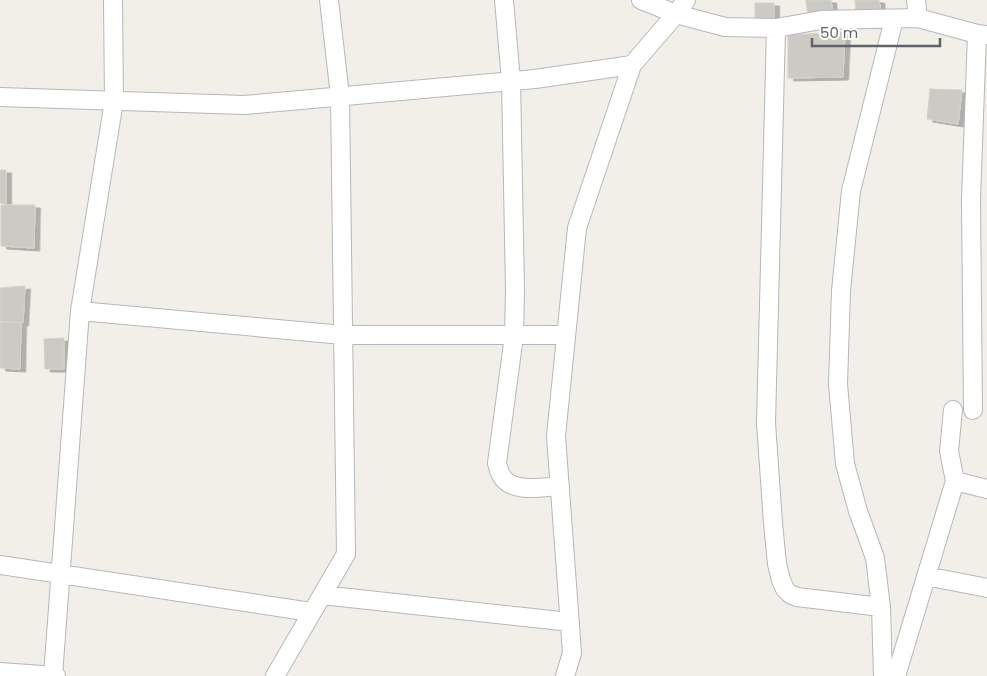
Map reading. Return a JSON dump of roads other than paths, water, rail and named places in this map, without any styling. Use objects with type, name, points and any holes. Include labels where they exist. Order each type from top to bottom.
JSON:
[{"type":"street","points":[[0,672],[54,676],[80,311],[114,101],[113,0]]},
{"type":"street","points":[[276,676],[346,554],[340,96],[329,0]]},
{"type":"street","points":[[504,0],[511,81],[515,289],[514,336],[497,463],[501,475],[508,483],[520,488],[560,486]]},
{"type":"street","points":[[641,0],[681,7],[726,28],[776,28],[821,20],[918,18],[982,34],[973,410]]},
{"type":"street","points":[[916,0],[918,18]]},
{"type":"street","points":[[565,676],[572,653],[556,436],[577,228],[632,65],[681,7]]},
{"type":"street","points":[[883,676],[882,607],[875,558],[858,511],[846,464],[838,384],[841,291],[850,190],[894,18]]},
{"type":"street","points":[[776,28],[766,423],[772,524],[777,564],[781,580],[786,589],[790,594],[797,597],[882,607]]},
{"type":"street","points":[[0,97],[244,105],[535,79],[632,65]]},
{"type":"street","points":[[80,311],[343,336],[566,336]]},
{"type":"street","points":[[896,676],[955,481],[949,451],[953,410]]},
{"type":"street","points":[[955,481],[987,489]]},
{"type":"street","points":[[0,565],[312,612]]},
{"type":"street","points":[[926,576],[987,588]]},
{"type":"street","points":[[322,595],[570,622]]}]
